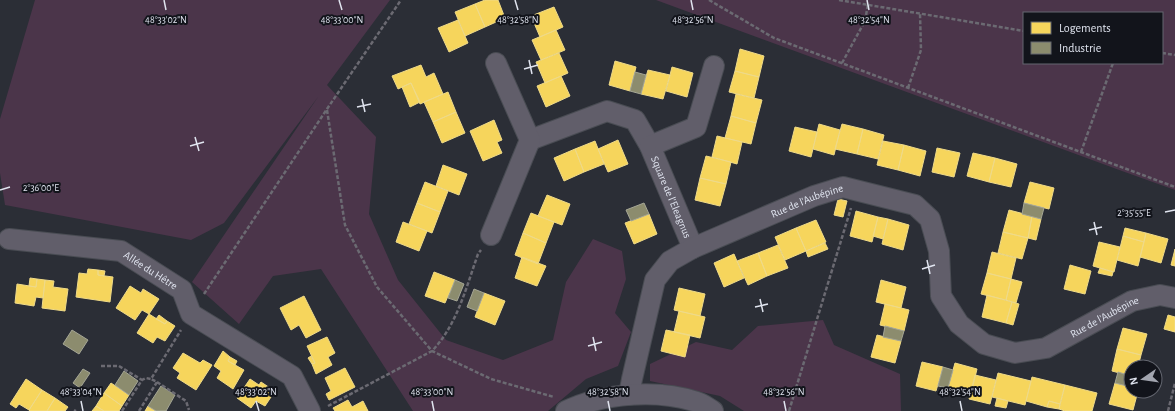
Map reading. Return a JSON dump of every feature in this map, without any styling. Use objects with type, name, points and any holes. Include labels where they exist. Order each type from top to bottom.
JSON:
[{"type":"street","points":[[491,235],[530,140],[496,63]]},
{"type":"street","name":"Square de l'Eleagnus","points":[[650,146],[696,127],[714,66]]},
{"type":"street","name":"Square de l'Eleagnus","points":[[530,140],[607,111],[635,120],[650,146],[693,248]]},
{"type":"street","name":"Rue de l'Aubépine","points":[[629,395],[655,280],[670,261],[693,248],[814,196],[843,187],[915,205],[930,219],[940,251],[941,296],[959,324],[984,344],[1015,353],[1046,348],[1132,301],[1160,295],[1175,298]]},
{"type":"street","name":"Allée du Hêtre","points":[[9,239],[121,251],[182,290],[191,314]]},
{"type":"street","points":[[191,314],[292,376],[318,409]]},
{"type":"street","points":[[572,408],[629,395],[664,395],[698,402],[713,411]]},
{"type":"path","points":[[151,379],[191,314],[401,0]]},
{"type":"path","points":[[709,0],[774,38],[1175,187]]},
{"type":"path","points":[[839,0],[1023,31]]},
{"type":"path","points":[[842,63],[865,22],[868,4]]},
{"type":"path","points":[[908,88],[921,50],[920,13]]},
{"type":"path","points":[[1163,53],[1175,55]]},
{"type":"path","points":[[1081,152],[1113,64]]},
{"type":"path","points":[[327,109],[345,225],[377,287],[432,351],[492,379],[572,408]]},
{"type":"path","points":[[788,411],[856,190]]},
{"type":"path","points":[[318,409],[432,351],[441,342],[458,311],[478,254],[491,235]]},
{"type":"path","points":[[101,366],[119,366],[142,380]]},
{"type":"path","points":[[122,411],[142,380],[146,378],[157,382],[186,401],[189,410]]},
{"type":"path","points":[[139,411],[157,382]]},
{"type":"path","points":[[1168,411],[1175,383]]},
{"type":"shaded area","points":[[35,0],[390,0],[327,85],[376,137],[369,214],[398,280],[446,340],[503,360],[553,340],[566,282],[593,239],[622,251],[626,279],[615,313],[631,332],[618,366],[586,379],[548,411],[413,411],[321,269],[273,276],[239,324],[192,282],[318,97],[224,223],[191,240],[5,205],[0,173],[0,119]]},
{"type":"shaded area","points":[[656,0],[1175,0],[1175,190],[1122,171]]},
{"type":"shaded area","points":[[823,320],[834,345],[900,374],[901,411],[744,411],[720,396],[650,381],[650,364],[696,342],[732,350],[758,326]]},
{"type":"building: Logements","points":[[485,0],[498,0],[505,18],[485,27],[475,4]]},
{"type":"building: Logements","points":[[475,4],[485,27],[465,36],[455,12]]},
{"type":"building: Logements","points":[[554,7],[563,27],[540,37],[531,16]]},
{"type":"building: Logements","points":[[458,20],[468,43],[449,52],[438,28]]},
{"type":"building: Logements","points":[[556,30],[565,50],[541,60],[532,40]]},
{"type":"building: Logements","points":[[740,49],[764,56],[759,77],[735,71]]},
{"type":"building: Logements","points":[[559,53],[568,73],[545,83],[536,62]]},
{"type":"building: Logements","points":[[615,61],[636,67],[630,91],[609,85]]},
{"type":"building: Logements","points":[[421,65],[426,77],[434,73],[443,94],[420,104],[411,83],[398,89],[392,76]]},
{"type":"building: Logements","points":[[672,67],[693,73],[687,97],[666,91]]},
{"type":"building: Logements","points":[[648,70],[670,75],[663,99],[641,94]]},
{"type":"building: Logements","points":[[735,71],[759,77],[754,98],[729,92]]},
{"type":"building: Logements","points":[[561,76],[570,96],[546,107],[537,86]]},
{"type":"building: Logements","points":[[411,83],[420,102],[410,107],[402,87]]},
{"type":"building: Logements","points":[[448,92],[456,112],[433,122],[424,102]]},
{"type":"building: Logements","points":[[736,94],[762,100],[756,123],[731,116]]},
{"type":"building: Logements","points":[[456,112],[465,133],[442,143],[433,122]]},
{"type":"building: Logements","points":[[731,116],[756,123],[751,144],[725,138]]},
{"type":"building: Logements","points":[[494,120],[502,140],[497,142],[502,153],[483,161],[470,131]]},
{"type":"building: Logements","points":[[819,124],[840,130],[834,155],[813,149]]},
{"type":"building: Logements","points":[[842,124],[863,129],[857,154],[835,149]]},
{"type":"building: Logements","points":[[795,127],[817,132],[811,157],[789,151]]},
{"type":"building: Logements","points":[[863,129],[884,135],[878,159],[857,154]]},
{"type":"building: Logements","points":[[717,136],[742,142],[737,164],[712,157]]},
{"type":"building: Logements","points":[[618,140],[628,164],[608,172],[598,149]]},
{"type":"building: Logements","points":[[595,141],[604,164],[584,172],[575,149]]},
{"type":"building: Logements","points":[[883,141],[904,145],[898,170],[877,165]]},
{"type":"building: Logements","points":[[904,145],[926,151],[920,176],[898,170]]},
{"type":"building: Logements","points":[[937,148],[960,153],[954,177],[932,172]]},
{"type":"building: Logements","points":[[575,149],[584,172],[564,181],[554,158]]},
{"type":"building: Logements","points":[[973,153],[995,158],[989,182],[967,176]]},
{"type":"building: Logements","points":[[706,156],[731,162],[726,184],[700,178]]},
{"type":"building: Logements","points":[[995,158],[1017,164],[1011,187],[989,182]]},
{"type":"building: Logements","points":[[443,165],[467,174],[459,195],[436,186]]},
{"type":"building: Logements","points":[[700,178],[726,184],[720,206],[695,200]]},
{"type":"building: Logements","points":[[425,182],[448,191],[440,212],[417,203]]},
{"type":"building: Logements","points":[[1030,182],[1054,188],[1049,209],[1024,203]]},
{"type":"building: Logements","points":[[547,195],[570,204],[562,225],[538,216]]},
{"type":"building: Logements","points":[[838,199],[847,201],[843,217],[834,215]]},
{"type":"building: Logements","points":[[417,203],[440,212],[432,233],[409,224]]},
{"type":"building: Logements","points":[[1009,210],[1032,216],[1028,238],[1003,232]]},
{"type":"building: Logements","points":[[856,211],[878,217],[872,242],[850,236]]},
{"type":"building: Logements","points":[[531,213],[554,222],[546,243],[523,233]]},
{"type":"building: Logements","points":[[649,214],[657,234],[634,244],[625,223]]},
{"type":"building: Logements","points":[[1032,216],[1041,219],[1036,240],[1028,238]]},
{"type":"building: Logements","points":[[878,217],[888,219],[883,239],[873,236]]},
{"type":"building: Logements","points":[[888,219],[909,225],[903,250],[882,244]]},
{"type":"building: Logements","points":[[816,220],[826,242],[806,251],[796,228]]},
{"type":"building: Logements","points":[[403,222],[427,231],[419,251],[396,242]]},
{"type":"building: Logements","points":[[796,228],[806,251],[785,260],[775,237]]},
{"type":"building: Logements","points":[[1125,228],[1146,233],[1144,242],[1123,236]]},
{"type":"building: Logements","points":[[1003,232],[1028,238],[1022,259],[998,253]]},
{"type":"building: Logements","points":[[523,233],[546,243],[538,264],[515,255]]},
{"type":"building: Logements","points":[[1146,233],[1168,239],[1161,263],[1140,257]]},
{"type":"building: Logements","points":[[1123,236],[1144,242],[1138,266],[1117,260]]},
{"type":"building: Logements","points":[[1099,242],[1120,247],[1114,272],[1093,266]]},
{"type":"building: Logements","points":[[825,243],[828,249],[808,257],[806,251]]},
{"type":"building: Logements","points":[[778,245],[788,268],[767,276],[758,253]]},
{"type":"building: Logements","points":[[1175,249],[1175,266],[1171,265]]},
{"type":"building: Logements","points":[[992,252],[1016,258],[1011,279],[987,273]]},
{"type":"building: Logements","points":[[758,253],[767,276],[748,285],[737,261]]},
{"type":"building: Logements","points":[[734,254],[744,278],[724,287],[714,263]]},
{"type":"building: Logements","points":[[522,257],[546,266],[537,286],[515,278]]},
{"type":"building: Logements","points":[[1070,265],[1091,271],[1085,294],[1064,289]]},
{"type":"building: Logements","points":[[1100,268],[1113,272],[1112,276],[1098,273]]},
{"type":"building: Logements","points":[[88,269],[98,270],[98,275],[113,277],[110,302],[76,297],[79,273],[87,274]]},
{"type":"building: Logements","points":[[98,270],[105,271],[104,276],[98,275]]},
{"type":"building: Logements","points":[[434,272],[455,280],[445,303],[425,296]]},
{"type":"building: Logements","points":[[987,273],[1011,279],[1006,300],[981,294]]},
{"type":"building: Logements","points":[[30,278],[37,279],[36,287],[29,286]]},
{"type":"building: Logements","points":[[37,279],[45,280],[43,298],[36,297],[34,306],[15,303],[17,284],[36,287]]},
{"type":"building: Logements","points":[[1011,279],[1022,282],[1016,303],[1006,300]]},
{"type":"building: Logements","points":[[45,280],[54,281],[53,287],[68,289],[65,311],[42,308]]},
{"type":"building: Logements","points":[[881,280],[906,287],[901,308],[876,302]]},
{"type":"building: Logements","points":[[130,286],[141,293],[143,289],[159,299],[149,314],[142,310],[135,320],[116,308]]},
{"type":"building: Logements","points":[[679,288],[705,294],[700,316],[674,310]]},
{"type":"building: Logements","points":[[484,293],[505,301],[495,325],[475,317]]},
{"type":"building: Logements","points":[[987,295],[1012,302],[1006,323],[982,317]]},
{"type":"building: Logements","points":[[304,296],[321,330],[306,338],[299,325],[291,330],[280,308]]},
{"type":"building: Logements","points":[[1012,302],[1019,304],[1013,325],[1006,323]]},
{"type":"building: Logements","points":[[885,304],[909,310],[904,331],[880,325]]},
{"type":"building: Logements","points":[[679,311],[705,317],[700,338],[674,332]]},
{"type":"building: Logements","points":[[149,314],[165,324],[167,321],[175,326],[165,341],[157,337],[153,343],[137,333]]},
{"type":"building: Logements","points":[[159,315],[167,321],[165,324],[156,319]]},
{"type":"building: Logements","points":[[1168,315],[1175,317],[1175,332],[1164,329]]},
{"type":"building: Logements","points":[[1123,328],[1147,334],[1141,355],[1117,349]]},
{"type":"building: Logements","points":[[666,330],[690,335],[685,357],[661,351]]},
{"type":"building: Logements","points":[[877,335],[901,341],[895,363],[871,357]]},
{"type":"building: Logements","points":[[327,337],[335,353],[328,357],[332,365],[316,374],[312,364],[315,363],[307,346]]},
{"type":"building: Logements","points":[[1117,349],[1141,355],[1140,359],[1123,359],[1123,374],[1112,371]]},
{"type":"building: Logements","points":[[223,351],[230,357],[228,361],[244,370],[233,389],[217,378],[221,371],[214,366]]},
{"type":"building: Logements","points":[[183,353],[200,363],[203,360],[212,365],[196,390],[177,378],[180,373],[173,368]]},
{"type":"building: Logements","points":[[311,356],[315,363],[312,364],[308,358]]},
{"type":"building: Logements","points":[[230,357],[237,361],[235,365],[228,361]]},
{"type":"building: Logements","points":[[922,362],[943,367],[936,391],[916,386]]},
{"type":"building: Logements","points":[[955,363],[977,369],[971,394],[948,388]]},
{"type":"building: Logements","points":[[345,368],[355,387],[329,400],[326,394],[331,391],[325,378]]},
{"type":"building: Logements","points":[[998,373],[1031,381],[1025,405],[992,397]]},
{"type":"building: Logements","points":[[975,375],[996,380],[990,404],[969,399]]},
{"type":"building: Logements","points":[[1032,377],[1065,385],[1060,404],[1049,401],[1047,407],[1026,401]]},
{"type":"building: Logements","points":[[26,379],[42,390],[29,410],[19,404],[16,408],[10,404]]},
{"type":"building: Logements","points":[[250,379],[265,389],[267,386],[275,391],[265,406],[256,401],[251,408],[237,398]]},
{"type":"building: Logements","points":[[261,382],[267,386],[265,389],[259,385]]},
{"type":"building: Logements","points":[[111,383],[129,395],[122,406],[104,393]]},
{"type":"building: Logements","points":[[1115,383],[1123,385],[1123,399],[1136,399],[1133,410],[1109,404]]},
{"type":"building: Logements","points":[[1065,385],[1097,393],[1092,411],[1065,411],[1059,409]]},
{"type":"building: Logements","points":[[42,390],[55,398],[47,411],[30,411],[29,410]]},
{"type":"building: Logements","points":[[104,393],[122,406],[119,411],[104,411],[96,406]]},
{"type":"building: Logements","points":[[55,398],[68,407],[65,411],[47,411]]},
{"type":"building: Logements","points":[[997,398],[1008,401],[1006,408],[995,406]]},
{"type":"building: Logements","points":[[348,400],[352,407],[363,401],[368,411],[335,411],[333,408]]},
{"type":"building: Logements","points":[[1049,401],[1060,404],[1059,409],[1047,407]]},
{"type":"building: Logements","points":[[96,406],[104,411],[92,411]]},
{"type":"building: Logements","points":[[148,406],[156,411],[145,411]]},
{"type":"building: Industrie","points":[[635,72],[646,75],[641,94],[630,91]]},
{"type":"building: Industrie","points":[[644,203],[649,214],[631,221],[626,210]]},
{"type":"building: Industrie","points":[[1024,203],[1044,208],[1041,219],[1022,214]]},
{"type":"building: Industrie","points":[[455,280],[464,284],[457,301],[448,298]]},
{"type":"building: Industrie","points":[[474,289],[484,293],[477,311],[467,307]]},
{"type":"building: Industrie","points":[[885,326],[904,331],[901,341],[883,337]]},
{"type":"building: Industrie","points":[[72,330],[88,340],[79,354],[63,344]]},
{"type":"building: Industrie","points":[[943,367],[953,370],[948,388],[938,386]]},
{"type":"building: Industrie","points":[[83,369],[90,373],[80,388],[73,383]]},
{"type":"building: Industrie","points":[[124,371],[138,381],[129,395],[115,385]]},
{"type":"building: Industrie","points":[[1118,372],[1123,374],[1123,385],[1115,383]]},
{"type":"building: Industrie","points":[[161,386],[175,395],[166,411],[156,411],[148,406]]}]
